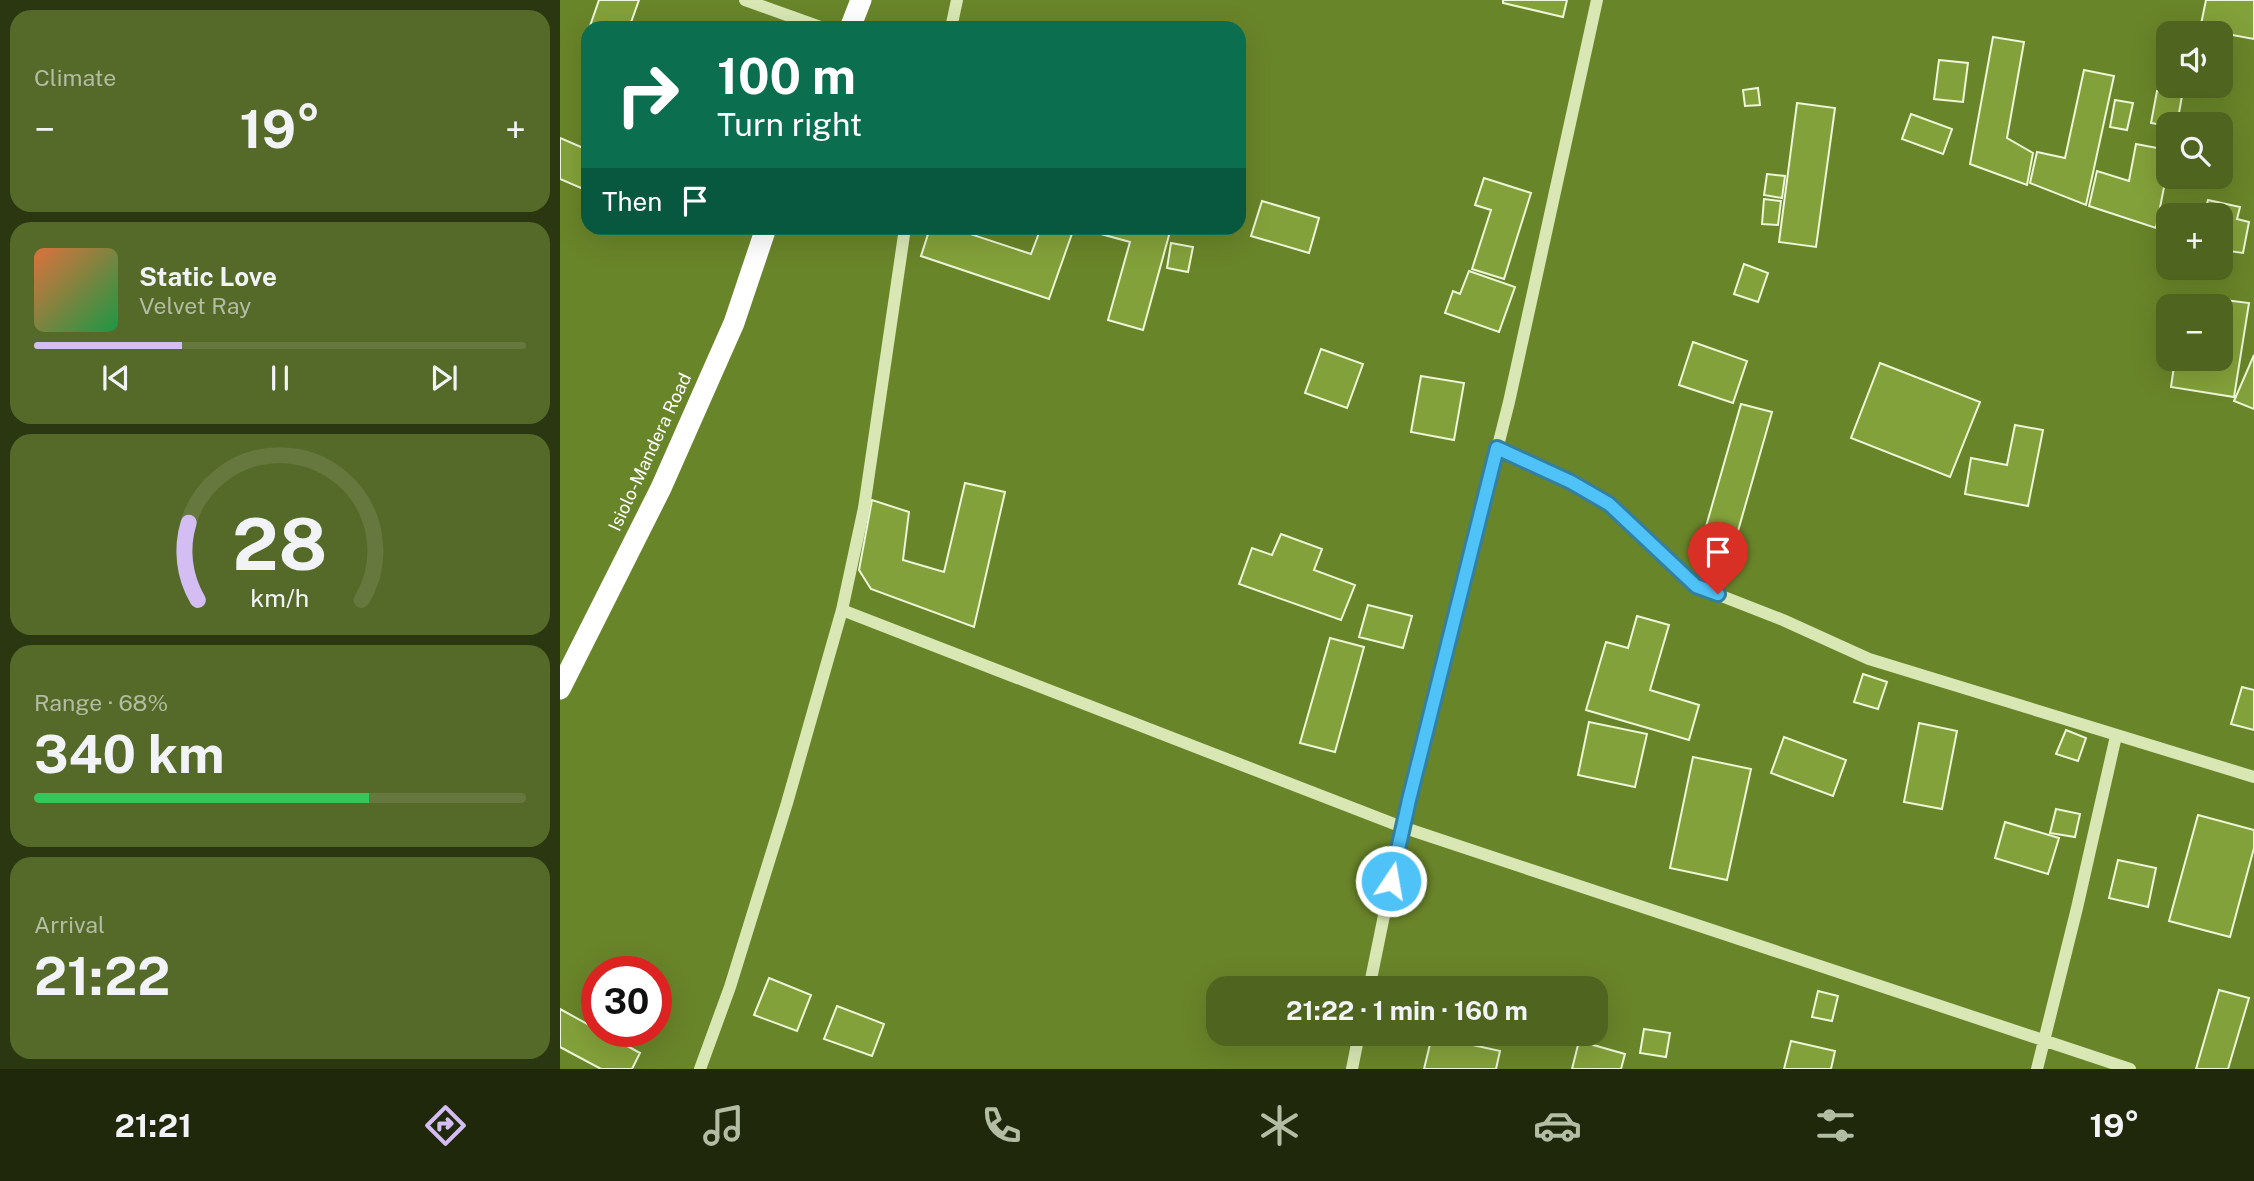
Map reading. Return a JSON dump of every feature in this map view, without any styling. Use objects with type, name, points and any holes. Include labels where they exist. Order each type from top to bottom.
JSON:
[{"type":"highway","points":[[853,21],[861,0]]},
{"type":"highway","name":"Isiolo-Mandera Road","points":[[560,689],[678,450],[734,323],[764,235]]},
{"type":"street","points":[[746,0],[804,21]]},
{"type":"street","points":[[952,21],[957,0]]},
{"type":"street","points":[[1372,976],[1402,827],[1497,448],[1597,0]]},
{"type":"street","points":[[700,1069],[730,987],[779,829],[842,610],[864,508],[904,235]]},
{"type":"street","points":[[1497,448],[1571,482],[1609,504],[1696,586],[1783,620],[1870,659],[2254,776]]},
{"type":"street","points":[[842,610],[1402,827],[2130,1069]]},
{"type":"street","points":[[2037,1069],[2116,736]]},
{"type":"street","points":[[1352,1069],[1357,1046]]},
{"type":"building","points":[[599,0],[639,0],[632,21],[592,21]]},
{"type":"building","points":[[1503,0],[1567,0],[1563,17],[1503,3]]},
{"type":"building","points":[[2206,0],[2254,0],[2254,39],[2233,35],[2233,21],[2202,21]]},
{"type":"building","points":[[1993,37],[2024,42],[2007,138],[2033,153],[2027,185],[1970,164]]},
{"type":"building","points":[[1939,60],[1968,63],[1963,102],[1934,99]]},
{"type":"building","points":[[2084,70],[2114,76],[2086,205],[2030,183],[2037,152],[2065,158]]},
{"type":"building","points":[[1758,88],[1760,105],[1745,106],[1743,90]]},
{"type":"building","points":[[2156,96],[2182,98],[2179,112],[2156,112],[2156,124],[2151,123]]},
{"type":"building","points":[[2115,100],[2133,103],[2127,130],[2110,127]]},
{"type":"building","points":[[1797,103],[1835,108],[1816,247],[1779,242]]},
{"type":"building","points":[[1911,114],[1952,129],[1943,154],[1902,139]]},
{"type":"building","points":[[560,138],[581,147],[581,188],[560,179]]},
{"type":"building","points":[[2136,144],[2156,148],[2156,189],[2164,189],[2161,203],[2156,203],[2156,228],[2089,206],[2097,171],[2129,181]]},
{"type":"building","points":[[1767,174],[1785,176],[1782,198],[1764,195]]},
{"type":"building","points":[[1484,178],[1531,193],[1504,279],[1472,269],[1491,210],[1475,205]]},
{"type":"building","points":[[1764,199],[1781,201],[1778,225],[1762,224]]},
{"type":"building","points":[[1262,201],[1319,218],[1309,253],[1251,236]]},
{"type":"building","points":[[2233,205],[2240,207],[2237,219],[2249,222],[2243,253],[2233,252]]},
{"type":"building","points":[[928,235],[973,235],[1031,254],[1038,235],[1072,235],[1049,299],[921,256]]},
{"type":"building","points":[[1105,235],[1169,235],[1143,330],[1108,320],[1130,242]]},
{"type":"building","points":[[1171,243],[1193,247],[1188,272],[1167,268]]},
{"type":"building","points":[[1744,264],[1768,273],[1758,302],[1734,294]]},
{"type":"building","points":[[1469,271],[1515,287],[1499,332],[1445,313],[1453,291],[1460,294]]},
{"type":"building","points":[[2233,301],[2249,303],[2234,397],[2171,387],[2173,371],[2233,371]]},
{"type":"building","points":[[1693,342],[1747,361],[1733,403],[1679,385]]},
{"type":"building","points":[[1321,349],[1363,364],[1347,408],[1305,393]]},
{"type":"building","points":[[2254,355],[2254,409],[2234,401]]},
{"type":"building","points":[[1880,363],[1980,402],[1950,477],[1851,438]]},
{"type":"building","points":[[1421,376],[1464,383],[1454,440],[1411,432]]},
{"type":"building","points":[[1741,404],[1772,412],[1734,545],[1703,537]]},
{"type":"building","points":[[2015,425],[2043,430],[2028,506],[1965,494],[1971,458],[2007,465]]},
{"type":"building","points":[[965,483],[1005,492],[974,627],[871,589],[859,570],[872,500],[909,512],[903,560],[944,572]]},
{"type":"building","points":[[1281,534],[1322,549],[1314,570],[1355,585],[1341,620],[1239,584],[1252,548],[1272,555]]},
{"type":"building","points":[[1368,605],[1412,616],[1403,648],[1359,637]]},
{"type":"building","points":[[1637,616],[1669,625],[1650,690],[1699,705],[1689,740],[1586,710],[1606,642],[1628,648]]},
{"type":"building","points":[[1330,638],[1364,647],[1335,752],[1300,743]]},
{"type":"building","points":[[1863,674],[1887,682],[1878,709],[1854,702]]},
{"type":"building","points":[[2242,687],[2254,690],[2254,730],[2231,724]]},
{"type":"building","points":[[1589,722],[1647,734],[1635,787],[1578,775]]},
{"type":"building","points":[[1919,723],[1957,731],[1942,809],[1904,802]]},
{"type":"building","points":[[2066,730],[2086,738],[2078,761],[2056,754]]},
{"type":"building","points":[[1784,737],[1846,760],[1833,796],[1771,773]]},
{"type":"building","points":[[1693,757],[1751,769],[1727,880],[1670,868]]},
{"type":"building","points":[[2056,809],[2080,814],[2075,837],[2050,833]]},
{"type":"building","points":[[2198,815],[2254,830],[2254,848],[2230,937],[2169,921]]},
{"type":"building","points":[[2005,822],[2059,838],[2048,874],[1995,858]]},
{"type":"building","points":[[2118,860],[2156,868],[2148,907],[2109,898]]},
{"type":"building","points":[[769,978],[811,995],[797,1031],[754,1015]]},
{"type":"building","points":[[2219,990],[2249,998],[2228,1069],[2196,1069]]},
{"type":"building","points":[[1818,991],[1838,996],[1832,1021],[1812,1017]]},
{"type":"building","points":[[837,1006],[884,1024],[872,1056],[824,1039]]},
{"type":"building","points":[[560,1009],[581,1021],[581,1047],[629,1047],[640,1053],[632,1069],[601,1069],[560,1047]]},
{"type":"building","points":[[1644,1029],[1670,1033],[1666,1057],[1640,1053]]},
{"type":"building","points":[[1791,1041],[1835,1051],[1831,1069],[1784,1069]]},
{"type":"building","points":[[1430,1046],[1477,1046],[1500,1051],[1496,1069],[1424,1069]]},
{"type":"building","points":[[1578,1046],[1597,1046],[1625,1054],[1621,1069],[1572,1069]]},
{"type":"route","points":[[1391,881],[1402,827],[1497,448],[1571,482],[1609,504],[1696,586],[1718,594]]}]
